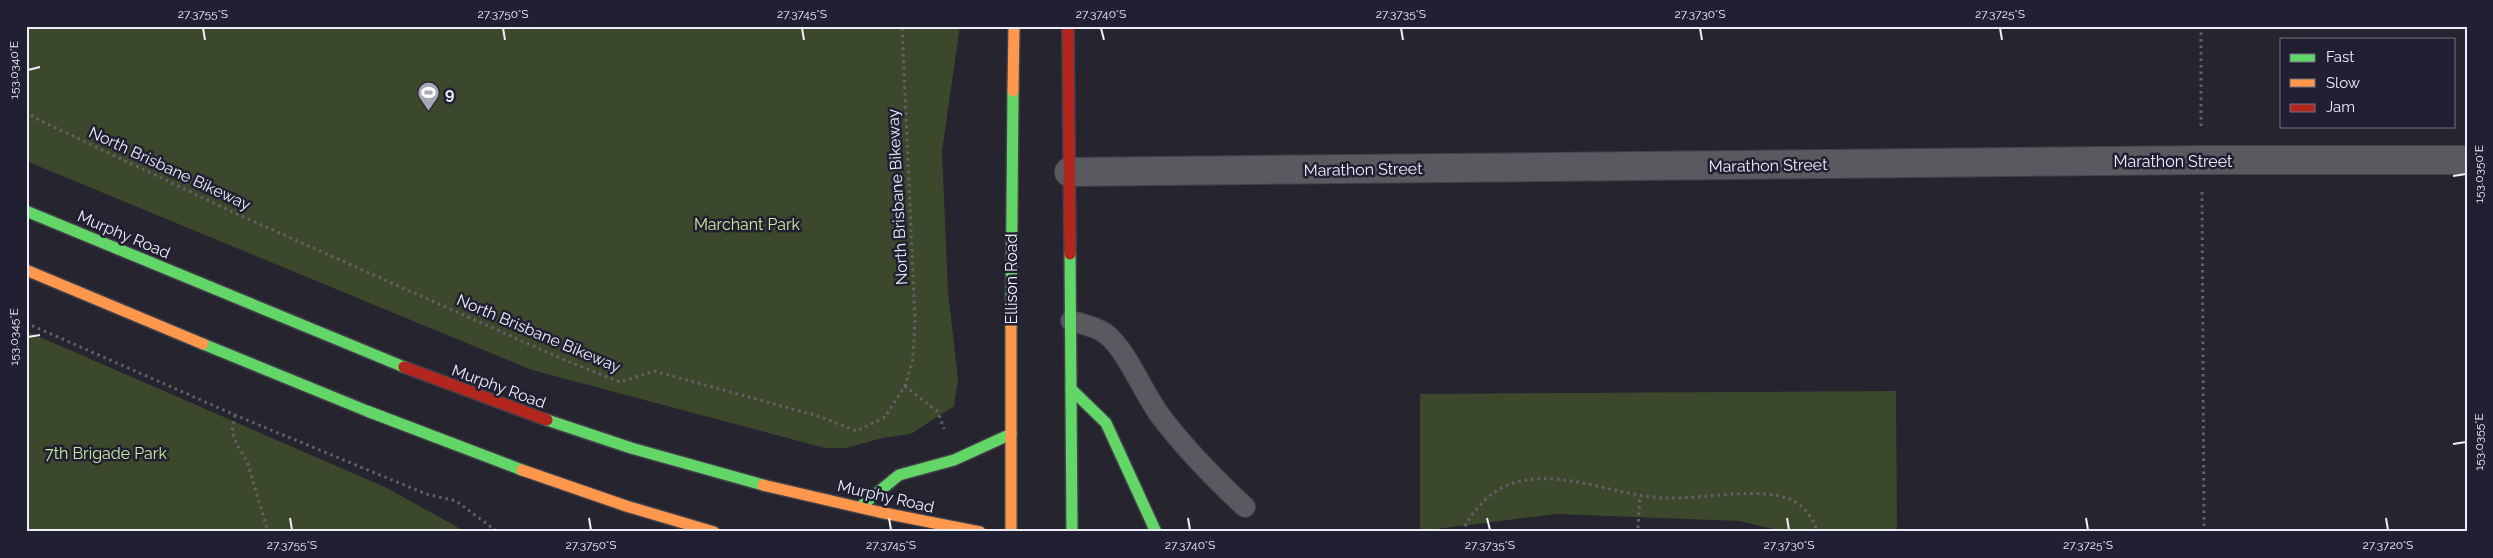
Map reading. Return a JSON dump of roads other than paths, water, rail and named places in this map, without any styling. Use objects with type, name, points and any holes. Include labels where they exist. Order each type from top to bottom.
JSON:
[{"type":"main road","name":"Ellison Road","points":[[1011,532],[1014,26]]},
{"type":"main road","points":[[1068,26],[1072,532]]},
{"type":"main road","name":"Murphy Road","points":[[26,212],[436,380],[526,413],[586,433],[768,486],[980,532]]},
{"type":"main road","points":[[26,270],[361,408],[528,474],[647,513],[714,532]]},
{"type":"main road","points":[[1070,389],[1106,423],[1156,532]]},
{"type":"main road","points":[[860,507],[899,475],[954,460],[1011,434]]},
{"type":"street","name":"Marathon Street","points":[[1069,172],[2202,160],[2467,160]]},
{"type":"lane","points":[[1070,321],[1099,330],[1112,339],[1158,412],[1181,443],[1245,507]]},
{"type":"place","name":"9","points":[[429,112]]},
{"type":"park label","name":"Marchant Park","points":[[747,224]]},
{"type":"park label","name":"7th Brigade Park","points":[[106,453]]}]
